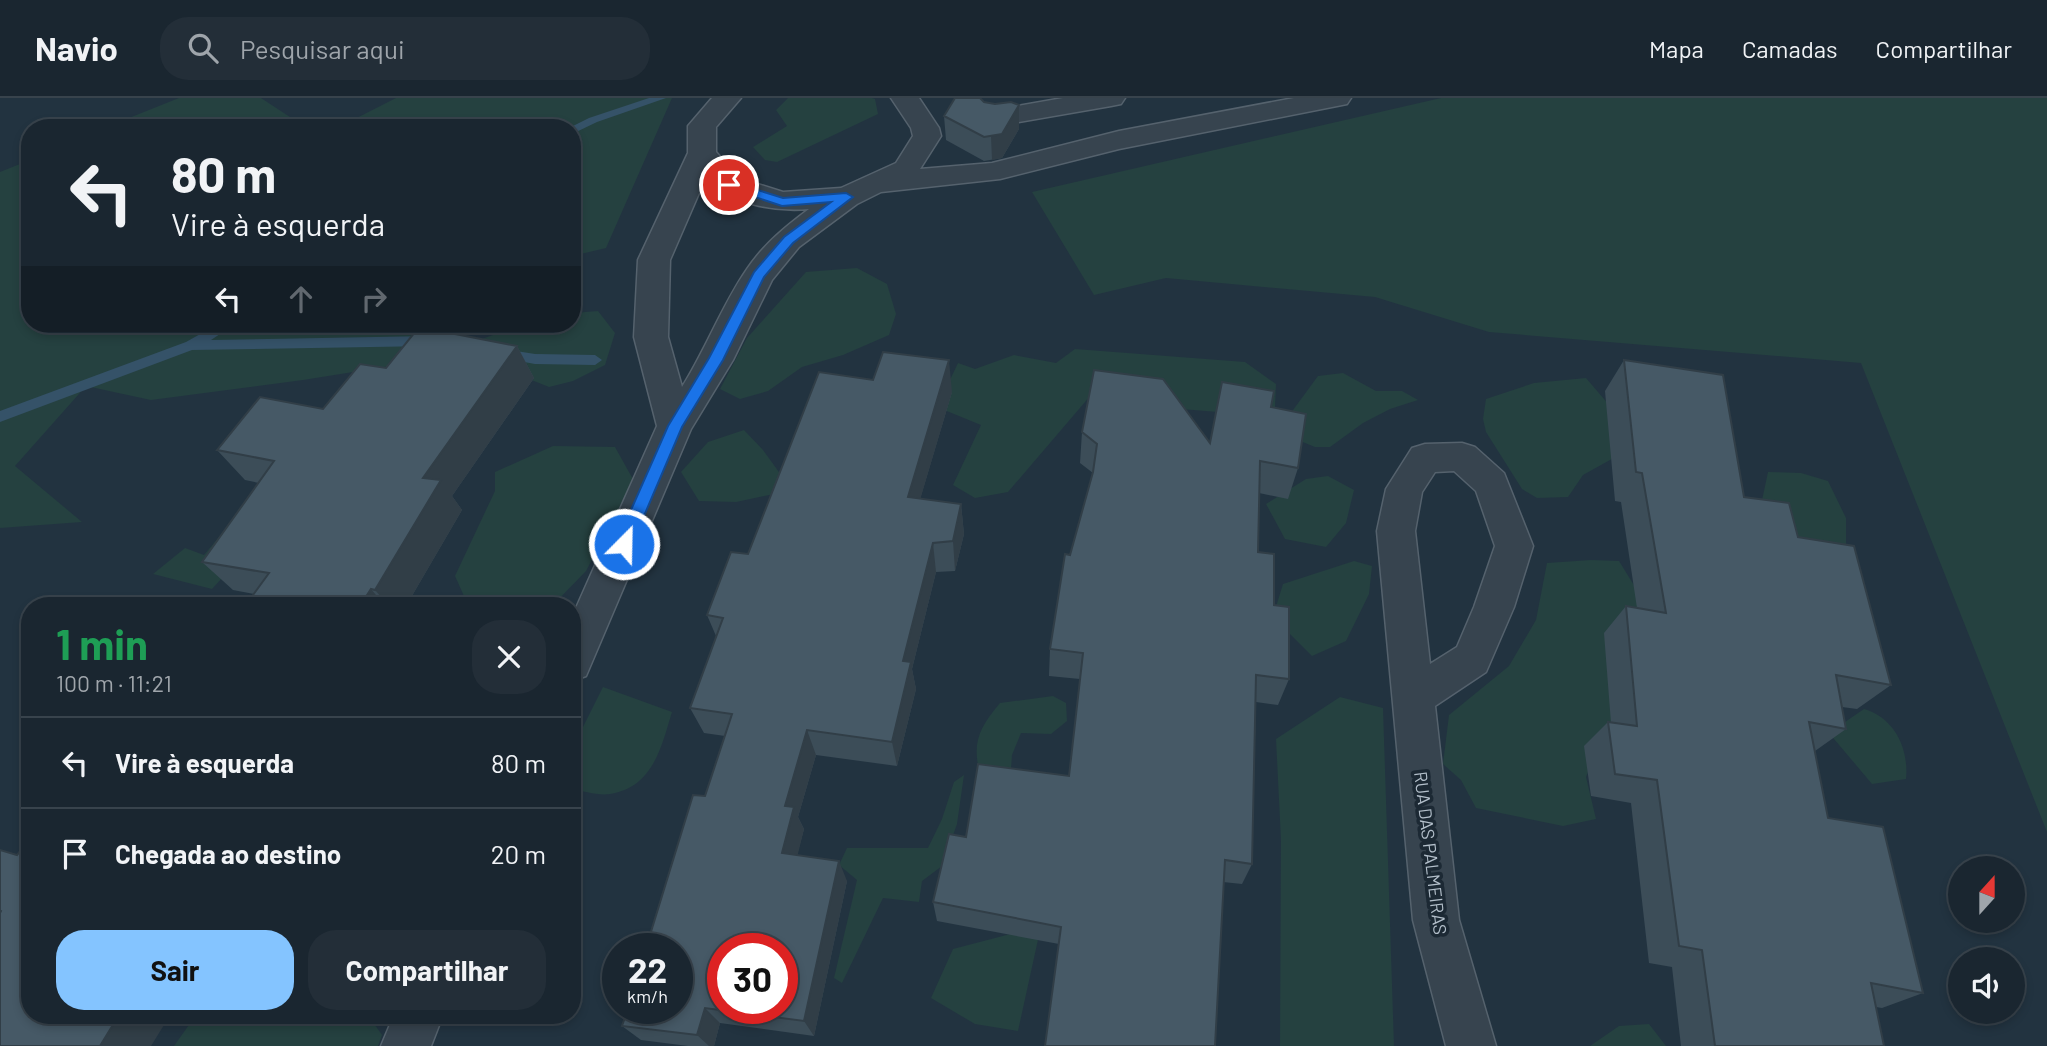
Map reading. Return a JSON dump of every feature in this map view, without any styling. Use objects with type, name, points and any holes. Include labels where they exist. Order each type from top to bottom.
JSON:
[{"type":"street","points":[[675,426],[651,337],[654,260],[702,153],[702,126],[727,98]]},
{"type":"street","points":[[581,642],[675,426],[716,360],[759,275],[788,240],[846,197],[905,169],[927,136],[925,128],[905,98]]},
{"type":"street","points":[[994,170],[1034,152],[1037,136],[1034,127],[1017,120],[995,118],[1111,98]]},
{"type":"street","points":[[877,183],[994,170],[1119,140],[1337,98]]},
{"type":"street","points":[[925,128],[956,123]]},
{"type":"street","points":[[702,153],[729,185],[782,202],[846,197]]},
{"type":"street","name":"RUA DAS PALMEIRAS","points":[[1413,698],[1472,659],[1494,607],[1514,546],[1491,483],[1462,457],[1425,458],[1405,489],[1396,531],[1413,698],[1436,920],[1471,1046]]},
{"type":"street","points":[[406,1046],[415,1024]]},
{"type":"green space","points":[[179,98],[261,98],[293,119],[126,119]]},
{"type":"green space","points":[[396,98],[672,98],[606,248],[581,254],[581,119],[355,119]]},
{"type":"green space","points":[[788,98],[872,98],[875,99],[878,114],[777,162],[765,160],[753,147],[787,126],[776,110]]},
{"type":"green space","points":[[1441,98],[2047,98],[2047,832],[1861,363],[1489,332],[1375,297],[1166,278],[1094,295],[1032,192]]},
{"type":"green space","points":[[21,164],[21,333],[447,333],[422,361],[303,380],[151,400],[86,386],[15,466],[82,522],[0,528],[0,172]]},
{"type":"green space","points":[[857,268],[887,284],[896,314],[889,335],[843,355],[802,367],[768,391],[740,399],[720,389],[747,338],[806,272]]},
{"type":"green space","points":[[598,311],[615,333],[605,365],[573,381],[549,387],[475,357],[471,343],[498,333],[581,333],[581,312]]},
{"type":"green space","points":[[1075,349],[1245,362],[1276,384],[1275,407],[1243,414],[1181,409],[1091,395],[1008,492],[975,498],[953,485],[981,425],[937,407],[958,363],[975,369],[1014,355],[1056,363]]},
{"type":"green space","points":[[1343,373],[1376,391],[1402,391],[1418,400],[1390,409],[1363,423],[1330,447],[1315,447],[1288,436],[1282,425],[1318,376]]},
{"type":"green space","points":[[1586,378],[1622,420],[1619,455],[1583,475],[1568,497],[1537,498],[1522,489],[1486,432],[1483,419],[1486,399],[1534,383]]},
{"type":"green space","points":[[744,430],[763,450],[792,490],[736,502],[699,501],[681,472],[708,442]]},
{"type":"green space","points":[[553,446],[615,447],[634,481],[586,571],[561,597],[464,597],[455,576],[495,491],[495,472]]},
{"type":"green space","points":[[1768,472],[1801,473],[1828,481],[1846,518],[1846,548],[1817,600],[1761,505]]},
{"type":"green space","points":[[1328,476],[1354,490],[1346,523],[1326,547],[1285,539],[1266,504],[1306,479]]},
{"type":"green space","points":[[238,514],[244,554],[212,589],[153,574],[185,548],[204,555]]},
{"type":"green space","points":[[1354,561],[1372,566],[1369,594],[1346,641],[1312,656],[1289,633],[1275,610],[1283,584]]},
{"type":"green space","points":[[1619,561],[1658,624],[1620,737],[1599,745],[1586,777],[1596,819],[1563,826],[1476,808],[1461,780],[1443,764],[1449,715],[1509,666],[1536,620],[1547,563]]},
{"type":"green space","points":[[603,687],[672,712],[659,752],[646,774],[625,790],[610,794],[581,791],[581,731]]},
{"type":"green space","points":[[1053,696],[1066,703],[1067,721],[1051,734],[1021,733],[1012,755],[1010,782],[982,781],[977,758],[978,739],[981,730],[1000,703]]},
{"type":"green space","points":[[1340,697],[1383,708],[1394,1046],[1280,1046],[1281,840],[1276,739]]},
{"type":"green space","points":[[1864,709],[1884,720],[1898,736],[1905,757],[1906,779],[1872,784],[1829,733]]},
{"type":"green space","points":[[964,775],[957,824],[942,866],[922,881],[919,902],[883,898],[842,983],[834,978],[857,880],[839,865],[847,848],[928,848],[942,819],[954,782]]},
{"type":"green space","points":[[1041,926],[1018,1031],[975,1024],[931,998],[953,949]]},
{"type":"green space","points":[[190,1024],[374,1024],[382,1035],[378,1046],[174,1046]]},
{"type":"green space","points":[[1649,1024],[1666,1046],[1590,1046],[1619,1026]]},
{"type":"building","points":[[955,98],[980,98],[984,102],[995,104],[1011,102],[1019,105],[1002,134],[984,137],[944,116]]},
{"type":"building","points":[[414,333],[450,333],[517,346],[423,478],[441,480],[375,590],[371,589],[366,597],[252,597],[269,573],[202,562],[274,461],[217,450],[260,397],[323,409],[360,364],[386,368]]},
{"type":"building","points":[[883,352],[949,360],[908,497],[961,504],[953,541],[933,543],[903,661],[911,662],[892,742],[807,730],[785,806],[794,807],[782,853],[839,861],[804,1021],[798,1020],[798,933],[707,933],[707,1008],[697,1035],[622,1026],[693,1024],[693,933],[651,933],[693,795],[705,796],[732,714],[690,708],[723,618],[707,615],[731,552],[748,554],[819,372],[873,380]]},
{"type":"building","points":[[1624,360],[1723,375],[1744,497],[1789,503],[1798,537],[1854,546],[1891,685],[1836,675],[1846,729],[1809,722],[1828,818],[1883,827],[1923,993],[1871,983],[1884,1046],[1715,1046],[1702,950],[1679,946],[1657,780],[1615,774],[1608,722],[1637,726],[1626,606],[1666,613],[1642,473],[1636,472]]},
{"type":"building","points":[[1094,370],[1163,379],[1210,443],[1222,382],[1274,391],[1271,407],[1306,414],[1298,468],[1260,461],[1258,552],[1274,554],[1274,605],[1289,607],[1289,679],[1256,675],[1252,864],[1225,860],[1215,1046],[1045,1046],[1061,927],[933,902],[949,834],[966,837],[978,764],[1069,776],[1083,653],[1050,649],[1065,554],[1070,555],[1093,472],[1097,444],[1082,432]]},
{"type":"building","points":[[0,850],[17,855],[21,850],[21,1024],[113,1024],[100,1046],[0,1046]]},
{"type":"waterway","points":[[581,126],[660,98]]},
{"type":"waterway","points":[[191,345],[212,333]]},
{"type":"waterway","points":[[191,345],[429,341]]},
{"type":"waterway","points":[[0,417],[191,345]]},
{"type":"waterway","points":[[503,354],[535,359],[595,360]]},
{"type":"route","points":[[624,544],[675,426],[716,360],[759,275],[788,240],[846,197],[782,202],[729,185]]}]
